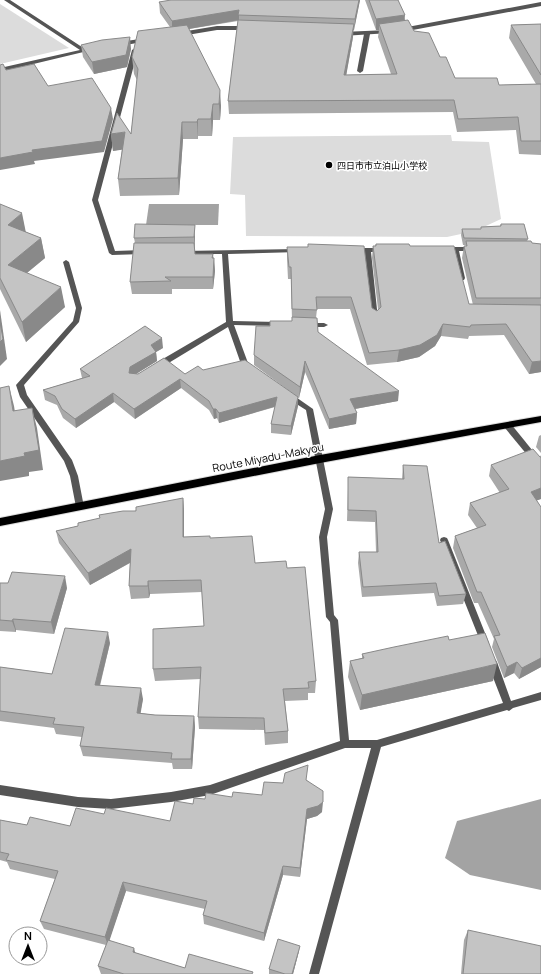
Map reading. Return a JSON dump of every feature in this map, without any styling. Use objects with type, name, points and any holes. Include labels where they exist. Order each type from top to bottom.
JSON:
[{"type":"main road","name":"Route Miyadu-Makyou","points":[[0,522],[320,459],[541,419]]},
{"type":"street","points":[[7,0],[83,50]]},
{"type":"street","points":[[336,34],[385,33],[541,4]]},
{"type":"street","points":[[173,35],[217,28],[255,29]]},
{"type":"street","points":[[360,71],[367,34]]},
{"type":"street","points":[[117,44],[151,39]]},
{"type":"street","points":[[137,41],[128,81],[95,200],[112,253],[150,252]]},
{"type":"street","points":[[0,70],[96,48]]},
{"type":"street","points":[[441,249],[478,248]]},
{"type":"street","points":[[455,249],[463,285]]},
{"type":"street","points":[[351,250],[389,250]]},
{"type":"street","points":[[367,250],[375,319]]},
{"type":"street","points":[[180,252],[304,251]]},
{"type":"street","points":[[225,252],[230,323],[245,364],[258,373]]},
{"type":"street","points":[[66,262],[79,308],[76,322],[20,385],[23,395],[68,460],[74,476],[80,506]]},
{"type":"street","points":[[155,368],[230,323],[285,324]]},
{"type":"street","points":[[301,325],[324,326]]},
{"type":"street","points":[[283,391],[308,409],[320,459],[329,509],[324,537],[325,568],[330,617],[334,620],[345,744]]},
{"type":"street","points":[[508,426],[541,466]]},
{"type":"street","points":[[444,540],[509,707]]},
{"type":"street","points":[[0,790],[40,798],[111,804],[171,797],[210,790],[345,744],[377,744],[509,707],[541,696]]},
{"type":"street","points":[[314,974],[377,744]]},
{"type":"shaded area","points":[[0,4],[69,48],[0,64]]},
{"type":"shaded area","points":[[451,135],[452,141],[489,142],[501,219],[475,231],[447,237],[246,236],[245,195],[230,194],[233,137]]},
{"type":"shaded area","points":[[149,204],[219,204],[218,225],[146,225]]},
{"type":"shaded area","points":[[541,799],[541,890],[470,875],[445,858],[457,821]]},
{"type":"building","points":[[171,0],[359,0],[355,19],[238,15],[239,10],[172,21],[159,2]]},
{"type":"building","points":[[369,0],[398,0],[405,15],[376,19]]},
{"type":"building","points":[[238,20],[354,24],[344,75],[397,74],[379,24],[408,20],[414,31],[429,33],[440,57],[446,57],[455,78],[497,78],[499,85],[541,84],[541,141],[521,141],[518,117],[458,119],[454,100],[228,101]]},
{"type":"building","points":[[541,24],[541,75],[511,25]]},
{"type":"building","points":[[187,25],[220,90],[219,104],[213,104],[211,119],[198,119],[197,122],[182,122],[178,178],[118,179],[125,132],[111,134],[117,113],[131,134],[138,69],[132,57],[138,31]]},
{"type":"building","points":[[130,37],[126,55],[92,62],[81,45],[102,40]]},
{"type":"building","points":[[3,64],[6,70],[34,64],[48,86],[92,78],[111,108],[102,141],[32,150],[33,152],[0,158],[0,65]]},
{"type":"building","points":[[0,204],[22,213],[8,225],[41,238],[8,265],[61,287],[22,322],[0,278]]},
{"type":"building","points":[[135,224],[195,225],[194,237],[134,238]]},
{"type":"building","points":[[501,224],[524,224],[528,239],[464,238],[462,229],[481,229],[481,227],[501,226]]},
{"type":"building","points":[[466,241],[531,241],[532,243],[541,244],[541,298],[476,298],[464,246],[467,246]]},
{"type":"building","points":[[134,243],[194,243],[195,254],[213,254],[213,277],[165,277],[171,281],[130,282]]},
{"type":"building","points":[[308,244],[364,246],[372,308],[377,311],[381,307],[373,246],[376,246],[376,244],[409,244],[410,246],[454,246],[469,304],[541,305],[541,361],[532,362],[506,324],[471,325],[470,327],[443,324],[437,335],[420,345],[399,350],[369,353],[351,297],[316,297],[317,310],[292,309],[291,267],[289,267],[287,247],[308,247]]},
{"type":"building","points":[[292,317],[317,318],[318,332],[399,391],[350,399],[357,413],[329,419],[305,361],[300,387],[254,355],[256,326],[270,326],[270,321],[292,321]]},
{"type":"building","points":[[0,322],[3,339],[0,342]]},
{"type":"building","points":[[145,326],[162,338],[151,345],[156,352],[130,367],[129,373],[138,374],[164,358],[185,374],[198,366],[203,370],[245,360],[298,397],[291,426],[271,424],[277,397],[219,413],[216,409],[213,409],[209,401],[180,379],[134,409],[113,393],[75,419],[62,409],[55,396],[43,390],[90,376],[80,369]]},
{"type":"building","points":[[9,386],[13,411],[32,408],[39,450],[24,453],[25,456],[0,461],[0,388]]},
{"type":"building","points":[[533,449],[541,457],[541,488],[531,492],[541,507],[541,658],[522,668],[517,662],[507,667],[494,636],[500,635],[481,592],[477,592],[455,536],[486,525],[470,503],[509,489],[491,465]]},
{"type":"building","points":[[403,465],[427,466],[439,543],[445,541],[466,594],[439,596],[436,583],[363,587],[359,552],[378,552],[376,511],[348,510],[348,477],[404,479]]},
{"type":"building","points":[[183,498],[183,537],[210,536],[210,538],[252,536],[255,563],[286,561],[287,568],[305,567],[316,681],[308,682],[309,688],[283,689],[288,731],[265,733],[264,718],[198,717],[201,667],[153,669],[153,629],[204,626],[201,580],[148,581],[148,586],[129,586],[131,549],[88,573],[56,531],[78,526],[78,523],[100,518],[99,515],[123,511],[136,511],[136,507]]},
{"type":"building","points":[[12,572],[65,576],[51,622],[13,619],[12,621],[0,620],[0,583],[8,583]]},
{"type":"building","points":[[65,628],[108,632],[95,685],[141,688],[137,713],[194,716],[191,759],[171,759],[172,753],[80,746],[84,727],[53,724],[55,718],[0,711],[0,667],[52,674]]},
{"type":"building","points":[[485,633],[497,664],[362,695],[350,661],[364,658],[362,654],[394,647],[448,636],[449,640]]},
{"type":"building","points":[[308,765],[306,780],[323,791],[323,802],[318,806],[307,809],[300,868],[283,866],[264,933],[203,915],[207,901],[123,882],[105,937],[40,921],[58,871],[6,860],[9,854],[0,852],[0,820],[27,825],[30,817],[70,826],[76,808],[104,814],[106,808],[170,821],[175,801],[193,804],[194,798],[205,799],[206,793],[232,797],[233,792],[262,795],[264,782],[283,783],[285,773]]},
{"type":"building","points":[[468,930],[541,946],[541,974],[463,974]]},
{"type":"building","points":[[278,939],[300,946],[292,974],[285,974],[269,969]]},
{"type":"building","points":[[108,940],[134,948],[133,952],[185,968],[189,954],[253,972],[252,974],[124,974],[98,966]]},
{"type":"place","name":"四日市市立泊山小学校","points":[[329,165]]}]
